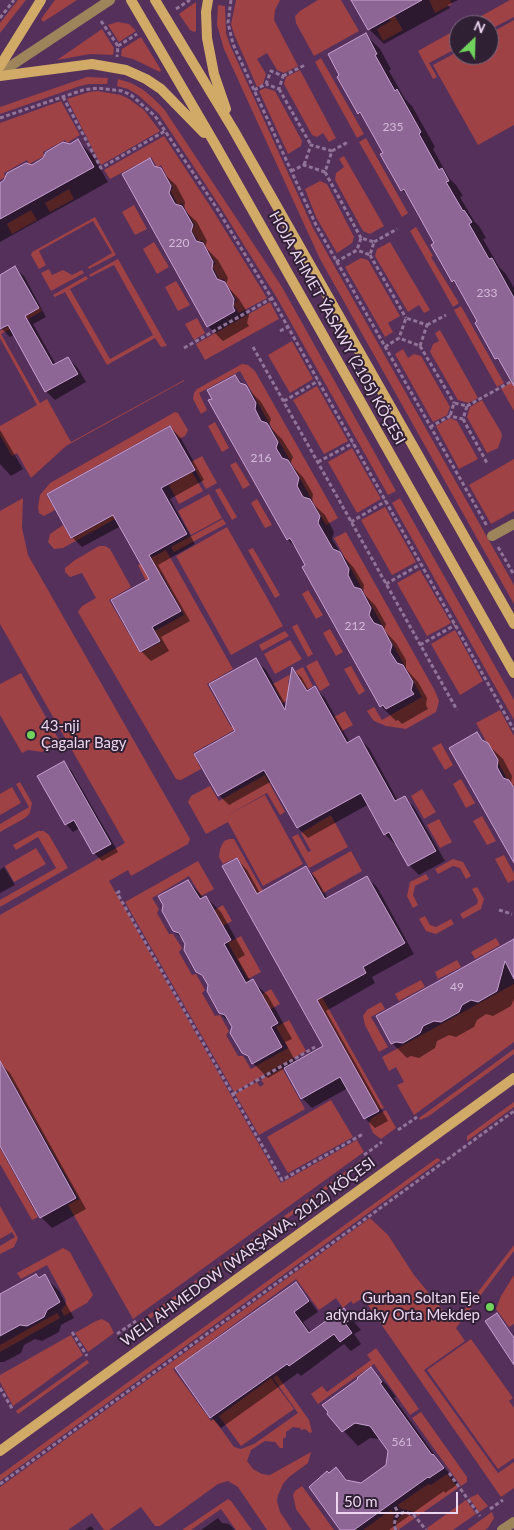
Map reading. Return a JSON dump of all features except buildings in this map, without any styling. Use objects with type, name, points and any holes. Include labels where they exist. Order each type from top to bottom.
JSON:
[{"type":"main road","points":[[0,66],[41,0]]},
{"type":"main road","name":"HOJA AHMET ÝASAWY (2105) KÖÇESI","points":[[131,0],[215,144],[514,673]]},
{"type":"main road","name":"HOJA AHMET ÝASAWY (2105) KÖÇESI","points":[[155,0],[232,129],[514,624]]},
{"type":"main road","points":[[208,0],[206,12],[210,56],[232,129]]},
{"type":"main road","points":[[0,74],[92,64],[126,70],[146,79],[161,89],[215,144]]},
{"type":"main road","name":"WELI AHMEDOW (WARŞAWA, 2012) KÖÇESI","points":[[0,1451],[514,1078]]},
{"type":"street","points":[[0,74],[110,0]]},
{"type":"street","points":[[492,536],[514,524]]},
{"type":"street","points":[[502,1530],[514,1522]]},
{"type":"path","points":[[0,18],[14,0]]},
{"type":"path","points":[[224,2],[231,2],[229,33],[233,44],[316,225],[514,575]]},
{"type":"path","points":[[94,10],[118,46],[111,89]]},
{"type":"path","points":[[279,89],[283,76],[305,65]]},
{"type":"path","points":[[254,90],[266,84],[271,71],[283,76]]},
{"type":"path","points":[[266,84],[279,89],[311,145],[332,151]]},
{"type":"path","points":[[0,118],[89,88],[122,91],[140,102],[155,116],[216,207],[272,298],[514,730]]},
{"type":"path","points":[[63,97],[101,168],[165,131]]},
{"type":"path","points":[[325,172],[332,151],[348,142]]},
{"type":"path","points":[[304,165],[311,145]]},
{"type":"path","points":[[291,171],[304,165],[325,172],[361,238],[374,242]]},
{"type":"path","points":[[370,255],[374,242],[397,229]]},
{"type":"path","points":[[336,262],[357,250],[361,238]]},
{"type":"path","points":[[357,250],[370,255],[406,318],[427,325]]},
{"type":"path","points":[[184,348],[272,298]]},
{"type":"path","points":[[420,346],[427,325],[446,315]]},
{"type":"path","points":[[385,347],[399,338],[406,318]]},
{"type":"path","points":[[280,331],[288,327]]},
{"type":"path","points":[[399,338],[420,346],[454,403],[467,406],[514,380]]},
{"type":"path","points":[[253,347],[457,710]]},
{"type":"path","points":[[284,401],[318,381]]},
{"type":"path","points":[[450,416],[454,403]]},
{"type":"path","points":[[467,406],[463,419],[487,463]]},
{"type":"path","points":[[430,427],[450,416],[463,419]]},
{"type":"path","points":[[318,462],[353,443]]},
{"type":"path","points":[[351,522],[386,501]]},
{"type":"path","points":[[386,584],[421,564]]},
{"type":"path","points":[[420,645],[455,625]]},
{"type":"path","points":[[120,891],[118,893],[282,1180],[363,1134]]},
{"type":"path","points":[[499,910],[512,914]]},
{"type":"path","points":[[232,1094],[315,1047]]},
{"type":"path","points":[[0,1484],[514,1111]]},
{"type":"path","points":[[398,1130],[417,1117]]},
{"type":"path","points":[[364,1155],[382,1142]]},
{"type":"path","points":[[117,1334],[136,1321]]},
{"type":"path","points":[[72,1332],[87,1356]]},
{"type":"path","points":[[0,1388],[13,1410]]},
{"type":"path","points":[[449,1473],[480,1516]]},
{"type":"path","points":[[490,1509],[504,1500]]},
{"type":"path","points":[[395,1508],[399,1514]]},
{"type":"path","points":[[396,1530],[394,1522],[399,1514],[405,1512],[412,1513],[426,1530]]},
{"type":"shaded area","points":[[18,0],[26,0],[0,33],[0,23]]},
{"type":"shaded area","points":[[55,0],[77,0],[43,22],[41,19]]},
{"type":"shaded area","points":[[236,0],[280,0],[275,10],[274,20],[298,66],[284,73],[277,70],[267,53],[257,59],[266,74],[263,84],[257,87],[231,24]]},
{"type":"shaded area","points":[[318,0],[341,0],[359,31],[314,56],[296,23],[295,16]]},
{"type":"shaded area","points":[[429,0],[450,0],[452,4],[435,13]]},
{"type":"shaded area","points":[[510,0],[514,0],[514,17],[499,25],[499,15],[483,15]]},
{"type":"shaded area","points":[[196,2],[196,31],[194,32],[190,30],[179,14]]},
{"type":"shaded area","points":[[218,5],[225,6],[226,33],[230,45],[313,228],[514,585],[514,604],[320,259],[224,49],[217,25]]},
{"type":"shaded area","points":[[394,15],[403,30],[383,41],[377,29],[391,21],[389,18]]},
{"type":"shaded area","points":[[514,20],[514,125],[478,145],[433,65],[449,56],[449,65],[499,65],[499,28]]},
{"type":"shaded area","points":[[118,22],[129,24],[136,31],[119,42],[108,25]]},
{"type":"shaded area","points":[[102,29],[114,48],[113,55],[90,54],[57,60]]},
{"type":"shaded area","points":[[449,34],[449,52],[429,63],[437,77],[433,79],[418,51]]},
{"type":"shaded area","points":[[141,37],[161,70],[160,72],[133,59],[121,56],[122,49]]},
{"type":"shaded area","points":[[321,58],[364,134],[357,138],[315,62]]},
{"type":"shaded area","points":[[300,70],[336,138],[329,142],[323,133],[317,137],[312,135],[284,84],[286,77]]},
{"type":"shaded area","points":[[87,77],[108,78],[107,84],[80,86],[0,114],[0,107]]},
{"type":"shaded area","points":[[118,79],[142,89],[164,109],[282,287],[396,491],[388,495],[277,298],[159,114],[138,95],[128,89],[117,86]]},
{"type":"shaded area","points":[[265,88],[275,91],[302,141],[301,146],[288,154],[259,91]]},
{"type":"shaded area","points":[[97,91],[121,95],[129,99],[144,110],[160,131],[101,165],[67,99]]},
{"type":"shaded area","points":[[61,101],[80,135],[67,143],[65,140],[43,152],[44,156],[29,164],[27,160],[4,173],[5,177],[0,180],[0,123]]},
{"type":"shaded area","points":[[164,136],[267,298],[239,313],[233,304],[237,301],[224,279],[220,280],[212,266],[216,264],[202,240],[199,242],[191,229],[195,226],[182,203],[178,205],[170,190],[173,188],[161,165],[157,167],[151,157],[110,179],[104,170]]},
{"type":"shaded area","points":[[366,138],[408,213],[402,217],[359,142]]},
{"type":"shaded area","points":[[344,156],[384,226],[370,234],[363,231],[335,180],[336,173],[344,167],[339,159]]},
{"type":"shaded area","points":[[320,181],[327,184],[354,237],[352,243],[337,253],[316,217],[305,189]]},
{"type":"shaded area","points":[[69,189],[74,199],[50,212],[45,203]]},
{"type":"shaded area","points":[[134,205],[147,229],[135,235],[122,212]]},
{"type":"shaded area","points":[[31,210],[37,220],[12,234],[7,224]]},
{"type":"shaded area","points":[[95,217],[116,255],[89,269],[88,267],[112,253],[93,221],[39,251],[46,265],[39,269],[31,255],[32,252]]},
{"type":"shaded area","points":[[416,227],[433,256],[431,257],[459,303],[453,307],[410,231]]},
{"type":"shaded area","points":[[154,242],[169,267],[157,274],[143,249]]},
{"type":"shaded area","points":[[390,242],[430,310],[424,313],[419,305],[408,312],[375,256],[377,249]]},
{"type":"shaded area","points":[[361,258],[368,260],[400,316],[388,323],[393,332],[385,337],[345,267]]},
{"type":"shaded area","points":[[118,259],[167,346],[161,347],[155,338],[107,365],[65,292],[55,297],[53,295],[86,276],[88,279],[70,289],[110,359],[153,335],[114,265],[90,277],[89,275]]},
{"type":"shaded area","points":[[49,269],[52,275],[63,270],[72,275],[82,270],[84,273],[51,291],[41,273]]},
{"type":"shaded area","points":[[176,281],[190,305],[178,311],[165,287]]},
{"type":"shaded area","points":[[270,302],[279,319],[205,360],[196,344]]},
{"type":"shaded area","points":[[461,306],[504,383],[497,387],[454,310]]},
{"type":"shaded area","points":[[40,308],[42,311],[1,334],[40,403],[47,399],[71,442],[184,381],[66,446],[31,478],[17,453],[12,456],[0,435],[0,426],[37,405],[0,338],[0,331]]},
{"type":"shaded area","points":[[197,318],[205,333],[194,340],[185,324]]},
{"type":"shaded area","points":[[440,330],[478,398],[468,403],[458,400],[430,352],[433,344],[439,341],[435,333]]},
{"type":"shaded area","points":[[292,341],[313,379],[290,393],[268,355]]},
{"type":"shaded area","points":[[403,349],[408,358],[414,354],[421,356],[450,407],[447,415],[433,422],[395,354]]},
{"type":"shaded area","points":[[242,364],[248,365],[255,371],[338,518],[326,525],[240,371],[199,393],[207,410],[201,414],[193,399],[197,389]]},
{"type":"shaded area","points":[[514,381],[514,411],[501,388]]},
{"type":"shaded area","points":[[317,386],[348,441],[324,454],[293,400]]},
{"type":"shaded area","points":[[482,400],[502,436],[498,448],[487,453],[467,417],[470,407]]},
{"type":"shaded area","points":[[175,412],[178,413],[188,430],[185,436],[179,439],[170,425],[46,494],[55,510],[44,516],[39,513],[40,495],[50,483]]},
{"type":"shaded area","points":[[450,418],[457,421],[478,459],[459,469],[436,426]]},
{"type":"shaded area","points":[[215,422],[229,448],[222,452],[208,426]]},
{"type":"shaded area","points":[[352,448],[381,499],[357,513],[328,462]]},
{"type":"shaded area","points":[[202,456],[217,483],[206,489],[191,462]]},
{"type":"shaded area","points":[[514,459],[514,511],[491,524],[469,485]]},
{"type":"shaded area","points":[[236,462],[250,485],[243,489],[230,465]]},
{"type":"shaded area","points":[[192,472],[203,491],[179,504],[169,485]]},
{"type":"shaded area","points":[[220,488],[237,517],[232,520],[215,490]]},
{"type":"shaded area","points":[[161,489],[163,492],[63,548],[54,549],[48,542],[50,534],[63,525],[71,539]]},
{"type":"shaded area","points":[[209,494],[222,518],[191,535],[178,511]]},
{"type":"shaded area","points":[[23,498],[22,528],[28,555],[190,839],[188,844],[131,876],[128,870],[109,881],[281,1183],[357,1140],[364,1152],[133,1319],[68,1205],[79,1199],[0,1060],[0,915],[125,843],[0,624],[0,511]]},
{"type":"shaded area","points":[[400,498],[514,700],[514,720],[392,503]]},
{"type":"shaded area","points":[[257,499],[272,525],[265,528],[251,503]]},
{"type":"shaded area","points":[[385,507],[416,562],[392,575],[361,520]]},
{"type":"shaded area","points":[[223,519],[226,524],[174,552],[171,547]]},
{"type":"shaded area","points":[[227,527],[283,626],[231,655],[176,556]]},
{"type":"shaded area","points":[[346,532],[439,701],[436,712],[406,729],[386,726],[376,722],[367,711],[374,707],[382,720],[422,697],[334,538]]},
{"type":"shaded area","points":[[99,546],[105,546],[110,549],[131,587],[109,600],[140,653],[161,642],[155,631],[184,615],[161,573],[146,581],[138,565],[166,550],[233,669],[207,684],[231,727],[281,699],[273,684],[289,675],[288,682],[290,686],[301,684],[299,676],[292,673],[303,667],[313,686],[193,753],[201,769],[181,780],[176,779],[78,612],[82,606],[96,598],[82,573],[70,577],[65,572],[65,568]]},
{"type":"shaded area","points":[[253,548],[280,595],[275,598],[248,550]]},
{"type":"shaded area","points":[[420,570],[451,623],[427,636],[397,583]]},
{"type":"shaded area","points":[[308,590],[323,615],[316,619],[302,594]]},
{"type":"shaded area","points":[[297,624],[313,654],[308,657],[292,627]]},
{"type":"shaded area","points":[[330,629],[343,652],[336,656],[323,633]]},
{"type":"shaded area","points":[[455,630],[483,681],[460,695],[431,644]]},
{"type":"shaded area","points":[[285,631],[289,636],[262,651],[259,645]]},
{"type":"shaded area","points":[[290,640],[302,659],[275,674],[264,654]]},
{"type":"shaded area","points":[[317,660],[330,685],[320,691],[306,666]]},
{"type":"shaded area","points":[[351,666],[365,691],[359,695],[344,669]]},
{"type":"shaded area","points":[[21,673],[60,742],[42,752],[28,750],[22,753],[0,715],[0,684]]},
{"type":"shaded area","points":[[500,710],[514,736],[514,791],[476,723]]},
{"type":"shaded area","points":[[345,711],[353,725],[342,731],[334,717]]},
{"type":"shaded area","points":[[441,743],[453,765],[445,770],[432,748]]},
{"type":"shaded area","points":[[265,775],[285,812],[280,815],[267,793],[224,817],[265,795],[303,864],[263,886],[228,822],[206,834],[188,802],[191,796],[210,786],[219,801]]},
{"type":"shaded area","points":[[461,779],[475,803],[466,808],[453,784]]},
{"type":"shaded area","points":[[20,782],[32,803],[30,813],[25,818],[0,832],[0,824],[29,807],[16,784]]},
{"type":"shaded area","points":[[12,787],[21,803],[0,815],[0,794]]},
{"type":"shaded area","points":[[422,789],[436,812],[424,819],[411,796]]},
{"type":"shaded area","points":[[331,815],[348,847],[309,868],[292,837],[298,834],[308,852],[311,851],[301,833]]},
{"type":"shaded area","points":[[482,816],[496,841],[487,845],[473,821]]},
{"type":"shaded area","points":[[439,819],[452,842],[440,848],[427,825]]},
{"type":"shaded area","points":[[38,831],[44,831],[49,835],[68,868],[0,907],[0,900],[56,868],[38,837],[16,850],[13,845]]},
{"type":"shaded area","points":[[234,839],[384,1108],[379,1110],[237,857],[223,864],[219,857],[220,849],[224,841]]},
{"type":"shaded area","points":[[36,848],[46,864],[14,882],[5,866]]},
{"type":"shaded area","points":[[351,851],[362,871],[323,893],[312,873]]},
{"type":"shaded area","points":[[504,855],[514,873],[514,880],[508,883],[495,859]]},
{"type":"shaded area","points":[[453,859],[463,862],[471,876],[466,879],[460,868],[453,866],[438,874],[435,869]]},
{"type":"shaded area","points":[[198,861],[214,889],[201,896],[189,876],[152,898],[159,909],[157,913],[169,934],[173,934],[182,948],[179,952],[192,975],[196,974],[205,990],[202,993],[215,1016],[220,1015],[229,1031],[226,1035],[238,1056],[243,1056],[251,1069],[288,1048],[276,1027],[289,1020],[306,1051],[234,1092],[125,902]]},
{"type":"shaded area","points":[[426,874],[429,879],[415,886],[413,895],[418,905],[413,908],[407,896],[410,882]]},
{"type":"shaded area","points":[[477,887],[484,899],[481,909],[463,919],[460,914],[477,904],[478,900],[472,889]]},
{"type":"shaded area","points":[[223,905],[232,921],[219,928],[211,912]]},
{"type":"shaded area","points":[[425,916],[430,925],[436,927],[451,919],[454,924],[436,934],[426,931],[419,919]]},
{"type":"shaded area","points":[[241,936],[261,972],[248,979],[228,943]]},
{"type":"shaded area","points":[[496,938],[500,945],[475,959],[471,952]]},
{"type":"shaded area","points":[[457,960],[461,967],[438,979],[435,972]]},
{"type":"shaded area","points":[[421,980],[425,987],[399,1001],[395,994]]},
{"type":"shaded area","points":[[514,984],[514,1042],[414,1115],[397,1085],[404,1082],[396,1067],[389,1071],[382,1057]]},
{"type":"shaded area","points":[[271,989],[280,1004],[267,1011],[259,996]]},
{"type":"shaded area","points":[[381,1002],[385,1009],[371,1017],[388,1047],[379,1052],[365,1025],[363,1016],[367,1010]]},
{"type":"shaded area","points":[[514,1049],[514,1054],[429,1116],[420,1120],[419,1118]]},
{"type":"shaded area","points":[[282,1068],[305,1109],[259,1135],[235,1094],[257,1082],[260,1087],[264,1084],[261,1080]]},
{"type":"shaded area","points":[[331,1100],[353,1137],[288,1173],[267,1137]]},
{"type":"shaded area","points":[[514,1102],[514,1107],[467,1141],[467,1136]]},
{"type":"shaded area","points":[[386,1110],[396,1128],[381,1139],[373,1133],[369,1123],[372,1118]]},
{"type":"shaded area","points":[[0,1148],[38,1217],[32,1220],[0,1164]]},
{"type":"shaded area","points":[[364,1158],[366,1161],[148,1320],[139,1322]]},
{"type":"shaded area","points":[[437,1158],[441,1160],[0,1481],[0,1475]]},
{"type":"shaded area","points":[[0,1206],[18,1238],[14,1247],[0,1254],[0,1246],[15,1237],[12,1232],[0,1239]]},
{"type":"shaded area","points":[[370,1218],[388,1235],[414,1275],[446,1314],[455,1322],[514,1245],[514,1251],[456,1328],[465,1341],[424,1370],[498,1473],[514,1462],[514,1488],[501,1497],[363,1298],[353,1304],[351,1301],[343,1308],[336,1298],[319,1310],[296,1279],[173,1369],[211,1421],[214,1419],[234,1447],[241,1449],[254,1444],[298,1413],[273,1378],[277,1375],[309,1420],[312,1432],[293,1427],[286,1432],[286,1437],[283,1439],[283,1448],[280,1448],[275,1442],[265,1441],[251,1450],[247,1461],[253,1469],[262,1474],[270,1475],[311,1452],[308,1463],[289,1477],[278,1495],[277,1501],[280,1512],[292,1530],[267,1530],[238,1487],[228,1481],[218,1484],[160,1526],[155,1526],[141,1507],[109,1530],[104,1530],[92,1513],[68,1530],[0,1530],[0,1487]]},
{"type":"shaded area","points":[[63,1248],[70,1252],[93,1295],[87,1303],[64,1316],[61,1310],[65,1306],[66,1300],[47,1265],[21,1279],[17,1273]]},
{"type":"shaded area","points":[[514,1275],[514,1324],[509,1327],[496,1309],[501,1296]]},
{"type":"shaded area","points":[[57,1313],[60,1318],[0,1352],[0,1345]]},
{"type":"shaded area","points":[[102,1319],[109,1323],[114,1333],[88,1352],[75,1333]]},
{"type":"shaded area","points":[[71,1335],[83,1355],[13,1406],[0,1382],[0,1375]]},
{"type":"shaded area","points":[[471,1339],[513,1398],[509,1401],[514,1408],[514,1458],[498,1469],[427,1370]]},
{"type":"shaded area","points":[[376,1348],[419,1409],[410,1415],[374,1364],[318,1404],[311,1394],[322,1386],[327,1392],[371,1360],[367,1355]]},
{"type":"shaded area","points":[[87,1360],[89,1363],[18,1414],[16,1411]]},
{"type":"shaded area","points":[[271,1378],[294,1409],[241,1446],[219,1416]]},
{"type":"shaded area","points":[[421,1412],[467,1477],[467,1482],[461,1486],[412,1418]]},
{"type":"shaded area","points":[[447,1474],[458,1488],[418,1516],[412,1511],[401,1509],[398,1505],[428,1484],[431,1485]]},
{"type":"shaded area","points":[[302,1486],[334,1530],[311,1530],[296,1509],[293,1495]]},
{"type":"shaded area","points":[[478,1494],[488,1506],[479,1512],[469,1498]]},
{"type":"shaded area","points":[[228,1499],[252,1530],[236,1530],[221,1509],[191,1530],[182,1530]]},
{"type":"shaded area","points":[[466,1500],[476,1514],[453,1530],[428,1530],[427,1528]]},
{"type":"shaded area","points":[[391,1510],[394,1513],[394,1530],[363,1530]]},
{"type":"shaded area","points":[[492,1512],[494,1518],[488,1528],[485,1530],[467,1530]]},
{"type":"shaded area","points":[[403,1514],[408,1514],[415,1518],[398,1530],[397,1520]]},
{"type":"place","name":"43-nji Çagalar Bagy","points":[[31,735]]},
{"type":"place","name":"Gurban Soltan Eje adyndaky Orta Mekdep","points":[[490,1307]]}]
